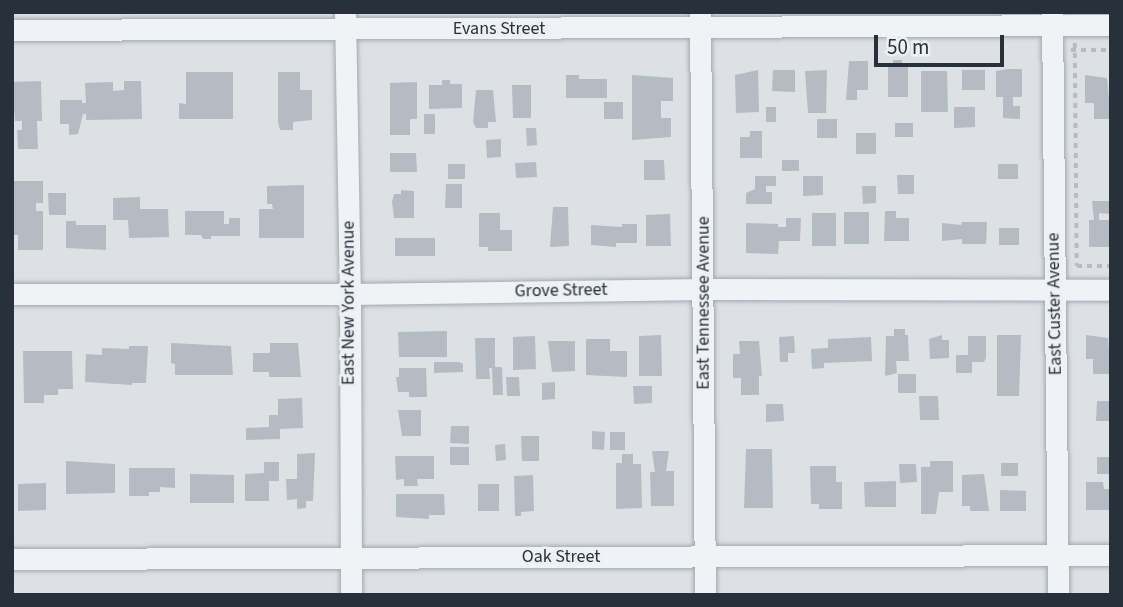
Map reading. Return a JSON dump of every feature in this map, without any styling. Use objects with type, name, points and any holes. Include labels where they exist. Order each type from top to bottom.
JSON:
[{"type":"street","name":"Evans Street","points":[[12,30],[345,20],[1052,18],[1111,25]]},
{"type":"street","name":"East Custer Avenue","points":[[1052,18],[1058,595]]},
{"type":"street","name":"East New York Avenue","points":[[345,20],[350,294],[351,595]]},
{"type":"street","name":"East Tennessee Avenue","points":[[700,20],[705,595]]},
{"type":"street","name":"Grove Street","points":[[12,294],[350,294],[704,289],[1111,290]]},
{"type":"street","name":"Oak Street","points":[[12,559],[1111,555]]},
{"type":"path","points":[[1111,50],[1075,50],[1077,266],[1111,266]]},
{"type":"building","points":[[893,60],[902,60],[902,65],[908,65],[908,97],[888,97],[888,65],[893,65]]},
{"type":"building","points":[[849,61],[868,61],[868,90],[857,90],[857,100],[846,100]]},
{"type":"building","points":[[1022,69],[1022,97],[1013,97],[1013,106],[1020,106],[1020,119],[1003,118],[1003,97],[996,97],[996,71]]},
{"type":"building","points":[[758,70],[759,112],[736,113],[735,75]]},
{"type":"building","points":[[773,70],[795,70],[795,92],[772,91]]},
{"type":"building","points":[[827,70],[826,113],[808,113],[805,71]]},
{"type":"building","points":[[962,70],[985,70],[985,90],[962,90]]},
{"type":"building","points":[[921,71],[947,71],[948,112],[921,112]]},
{"type":"building","points":[[186,72],[233,72],[233,119],[179,119],[179,103],[186,104]]},
{"type":"building","points":[[278,72],[300,72],[300,90],[312,90],[312,120],[293,122],[293,130],[280,130]]},
{"type":"building","points":[[566,75],[579,75],[579,79],[607,79],[607,98],[566,98]]},
{"type":"building","points":[[632,75],[673,78],[673,101],[661,101],[661,118],[671,118],[671,137],[632,140]]},
{"type":"building","points":[[1085,75],[1107,78],[1111,119],[1094,119],[1094,103],[1085,103]]},
{"type":"building","points":[[442,80],[450,80],[450,84],[462,84],[462,108],[429,109],[429,85],[442,85]]},
{"type":"building","points":[[41,81],[42,121],[37,121],[38,149],[18,149],[17,130],[22,130],[22,121],[15,121],[12,82]]},
{"type":"building","points":[[124,81],[141,81],[142,119],[86,120],[86,114],[83,114],[78,134],[69,135],[69,124],[60,124],[60,100],[82,100],[82,103],[86,103],[85,83],[113,82],[113,91],[124,90]]},
{"type":"building","points":[[417,82],[417,119],[410,119],[410,135],[390,135],[390,83]]},
{"type":"building","points":[[512,85],[531,85],[531,118],[513,118]]},
{"type":"building","points":[[476,90],[493,90],[496,122],[488,122],[488,128],[476,128],[473,122]]},
{"type":"building","points":[[604,102],[623,102],[623,119],[604,119]]},
{"type":"building","points":[[766,107],[776,107],[776,122],[766,122]]},
{"type":"building","points":[[954,107],[975,107],[975,127],[954,128]]},
{"type":"building","points":[[424,114],[435,114],[435,134],[424,134]]},
{"type":"building","points":[[817,119],[837,119],[837,138],[817,138]]},
{"type":"building","points":[[895,123],[913,123],[913,137],[895,137]]},
{"type":"building","points":[[526,128],[536,128],[537,145],[527,146]]},
{"type":"building","points":[[750,131],[762,131],[762,158],[740,158],[740,137],[750,137]]},
{"type":"building","points":[[856,133],[876,133],[876,154],[856,154]]},
{"type":"building","points":[[501,139],[501,157],[487,158],[486,140]]},
{"type":"building","points":[[390,153],[416,153],[417,172],[390,172]]},
{"type":"building","points":[[644,160],[664,160],[665,180],[644,180]]},
{"type":"building","points":[[782,160],[799,160],[799,171],[782,171]]},
{"type":"building","points":[[536,162],[537,177],[516,178],[515,163]]},
{"type":"building","points":[[448,164],[465,164],[465,179],[448,179]]},
{"type":"building","points":[[998,164],[1018,164],[1018,179],[998,179]]},
{"type":"building","points":[[897,175],[914,175],[914,194],[898,194]]},
{"type":"building","points":[[755,176],[776,176],[776,186],[766,186],[766,192],[772,192],[772,204],[746,204],[746,193],[755,189]]},
{"type":"building","points":[[803,176],[823,176],[823,195],[803,196]]},
{"type":"building","points":[[14,181],[43,181],[43,203],[36,203],[36,211],[43,211],[43,250],[18,250],[18,235],[14,235]]},
{"type":"building","points":[[446,184],[462,184],[462,208],[445,208]]},
{"type":"building","points":[[304,185],[304,238],[259,238],[259,209],[273,209],[272,204],[267,204],[267,186]]},
{"type":"building","points":[[862,186],[876,186],[876,203],[863,204]]},
{"type":"building","points":[[401,190],[414,191],[414,218],[394,218],[394,194],[401,194]]},
{"type":"building","points":[[48,193],[66,193],[66,215],[49,215]]},
{"type":"building","points":[[140,197],[140,209],[168,209],[169,237],[129,238],[128,220],[113,220],[113,198]]},
{"type":"building","points":[[1092,201],[1110,201],[1110,214],[1099,213],[1099,220],[1110,220],[1110,247],[1089,247],[1089,220],[1094,220]]},
{"type":"building","points":[[553,207],[568,207],[569,246],[550,247]]},
{"type":"building","points":[[185,211],[224,211],[224,224],[229,224],[229,218],[240,218],[240,236],[211,236],[211,239],[203,239],[201,235],[185,235]]},
{"type":"building","points":[[885,211],[896,211],[896,218],[909,218],[909,241],[884,241]]},
{"type":"building","points":[[844,212],[869,212],[869,244],[844,244]]},
{"type":"building","points":[[479,213],[500,213],[500,230],[512,230],[512,251],[488,251],[488,247],[479,247]]},
{"type":"building","points":[[812,213],[836,213],[836,246],[812,246]]},
{"type":"building","points":[[670,214],[671,246],[646,246],[646,215]]},
{"type":"building","points":[[786,218],[801,218],[800,241],[779,241],[778,254],[746,253],[746,223],[778,224],[778,227],[786,227]]},
{"type":"building","points":[[66,221],[76,221],[76,225],[106,225],[106,250],[66,248]]},
{"type":"building","points":[[962,222],[987,222],[986,244],[962,244],[962,239],[942,241],[942,223],[961,225]]},
{"type":"building","points":[[622,224],[637,224],[637,243],[616,243],[616,247],[591,245],[591,225],[622,227]]},
{"type":"building","points":[[999,228],[1019,228],[1019,245],[999,245]]},
{"type":"building","points":[[395,238],[435,238],[435,256],[395,256]]},
{"type":"building","points":[[894,329],[905,329],[905,335],[908,335],[909,361],[896,361],[897,373],[885,376],[886,336],[894,336]]},
{"type":"building","points":[[447,331],[447,357],[399,357],[398,332]]},
{"type":"building","points":[[661,335],[662,376],[639,376],[639,336]]},
{"type":"building","points":[[942,335],[942,340],[949,340],[949,358],[930,359],[929,339]]},
{"type":"building","points":[[997,335],[1021,335],[1019,396],[997,396]]},
{"type":"building","points":[[1086,335],[1108,338],[1111,374],[1093,374],[1093,359],[1086,359]]},
{"type":"building","points":[[535,336],[536,369],[513,370],[513,337]]},
{"type":"building","points":[[794,336],[795,353],[788,353],[788,362],[780,362],[779,337]]},
{"type":"building","points":[[968,336],[986,336],[986,358],[984,362],[972,362],[972,373],[956,373],[956,355],[968,355]]},
{"type":"building","points":[[871,337],[872,361],[824,363],[824,368],[812,369],[811,349],[828,348],[828,339]]},
{"type":"building","points":[[475,338],[495,338],[495,367],[502,367],[503,395],[493,395],[492,368],[489,368],[490,379],[476,379]]},
{"type":"building","points":[[586,339],[610,339],[610,351],[627,351],[627,377],[586,375]]},
{"type":"building","points":[[548,341],[575,341],[575,371],[552,372]]},
{"type":"building","points":[[739,341],[759,341],[762,376],[759,376],[759,395],[741,395],[741,378],[733,378],[733,354],[740,354]]},
{"type":"building","points":[[171,343],[231,346],[233,375],[175,375],[175,364],[171,363]]},
{"type":"building","points":[[270,343],[298,343],[301,377],[269,377],[269,372],[253,372],[253,353],[270,353]]},
{"type":"building","points":[[129,346],[148,346],[146,383],[132,385],[85,382],[86,354],[102,355],[102,348],[129,349]]},
{"type":"building","points":[[23,351],[72,351],[73,389],[58,389],[58,395],[44,395],[44,403],[24,403]]},
{"type":"building","points":[[434,362],[459,362],[463,364],[463,372],[434,373]]},
{"type":"building","points":[[399,368],[426,368],[427,397],[409,397],[409,392],[398,392],[396,377],[399,377]]},
{"type":"building","points":[[898,374],[916,374],[916,393],[898,393]]},
{"type":"building","points":[[506,377],[519,377],[520,396],[507,396]]},
{"type":"building","points":[[555,382],[555,399],[542,400],[542,383]]},
{"type":"building","points":[[633,386],[652,386],[652,403],[634,404]]},
{"type":"building","points":[[919,396],[938,396],[939,420],[920,420]]},
{"type":"building","points":[[302,398],[303,428],[280,429],[280,439],[246,440],[246,428],[269,427],[269,415],[278,415],[278,399]]},
{"type":"building","points":[[1097,401],[1111,401],[1111,421],[1096,421]]},
{"type":"building","points":[[766,404],[783,404],[784,421],[766,422]]},
{"type":"building","points":[[398,410],[421,410],[421,436],[402,436]]},
{"type":"building","points":[[451,426],[469,426],[469,444],[450,443]]},
{"type":"building","points":[[592,431],[605,432],[604,450],[592,449]]},
{"type":"building","points":[[610,432],[625,432],[625,450],[610,450]]},
{"type":"building","points":[[521,436],[539,436],[539,461],[522,461]]},
{"type":"building","points":[[505,444],[506,460],[496,461],[495,445]]},
{"type":"building","points":[[450,447],[469,447],[469,465],[450,465]]},
{"type":"building","points":[[746,449],[772,449],[773,508],[744,508]]},
{"type":"building","points":[[652,451],[669,451],[666,471],[674,471],[674,506],[651,506],[650,472],[655,472]]},
{"type":"building","points":[[315,453],[313,501],[306,501],[306,508],[297,509],[297,499],[287,500],[286,479],[297,479],[297,454]]},
{"type":"building","points":[[622,454],[633,454],[633,464],[641,464],[642,508],[616,509],[616,463],[622,463]]},
{"type":"building","points":[[395,456],[434,456],[434,479],[417,479],[418,486],[404,486],[404,479],[396,480]]},
{"type":"building","points":[[1097,457],[1111,457],[1111,474],[1097,474]]},
{"type":"building","points":[[66,461],[115,464],[115,493],[66,494]]},
{"type":"building","points":[[930,461],[953,461],[953,492],[939,492],[936,514],[921,514],[921,467],[930,467]]},
{"type":"building","points":[[264,462],[279,462],[279,481],[269,481],[269,501],[245,501],[245,474],[264,473]]},
{"type":"building","points":[[1001,463],[1018,463],[1018,476],[1001,476]]},
{"type":"building","points":[[899,464],[916,464],[917,482],[900,483]]},
{"type":"building","points":[[810,466],[836,466],[836,482],[842,482],[842,509],[819,509],[819,504],[811,504]]},
{"type":"building","points":[[129,468],[175,468],[175,488],[160,487],[160,492],[149,492],[149,496],[129,496]]},
{"type":"building","points":[[190,474],[234,475],[234,503],[190,503]]},
{"type":"building","points":[[984,474],[989,511],[970,511],[970,506],[962,506],[962,475]]},
{"type":"building","points":[[533,475],[534,511],[521,512],[521,516],[515,516],[514,476]]},
{"type":"building","points":[[896,481],[896,507],[865,507],[864,482]]},
{"type":"building","points":[[1086,482],[1103,482],[1104,489],[1111,489],[1111,510],[1086,510]]},
{"type":"building","points":[[46,483],[46,510],[18,511],[18,484]]},
{"type":"building","points":[[478,484],[499,484],[499,511],[478,511]]},
{"type":"building","points":[[1000,490],[1026,491],[1026,511],[1000,511]]},
{"type":"building","points":[[396,494],[444,494],[445,515],[429,515],[429,519],[396,517]]}]
